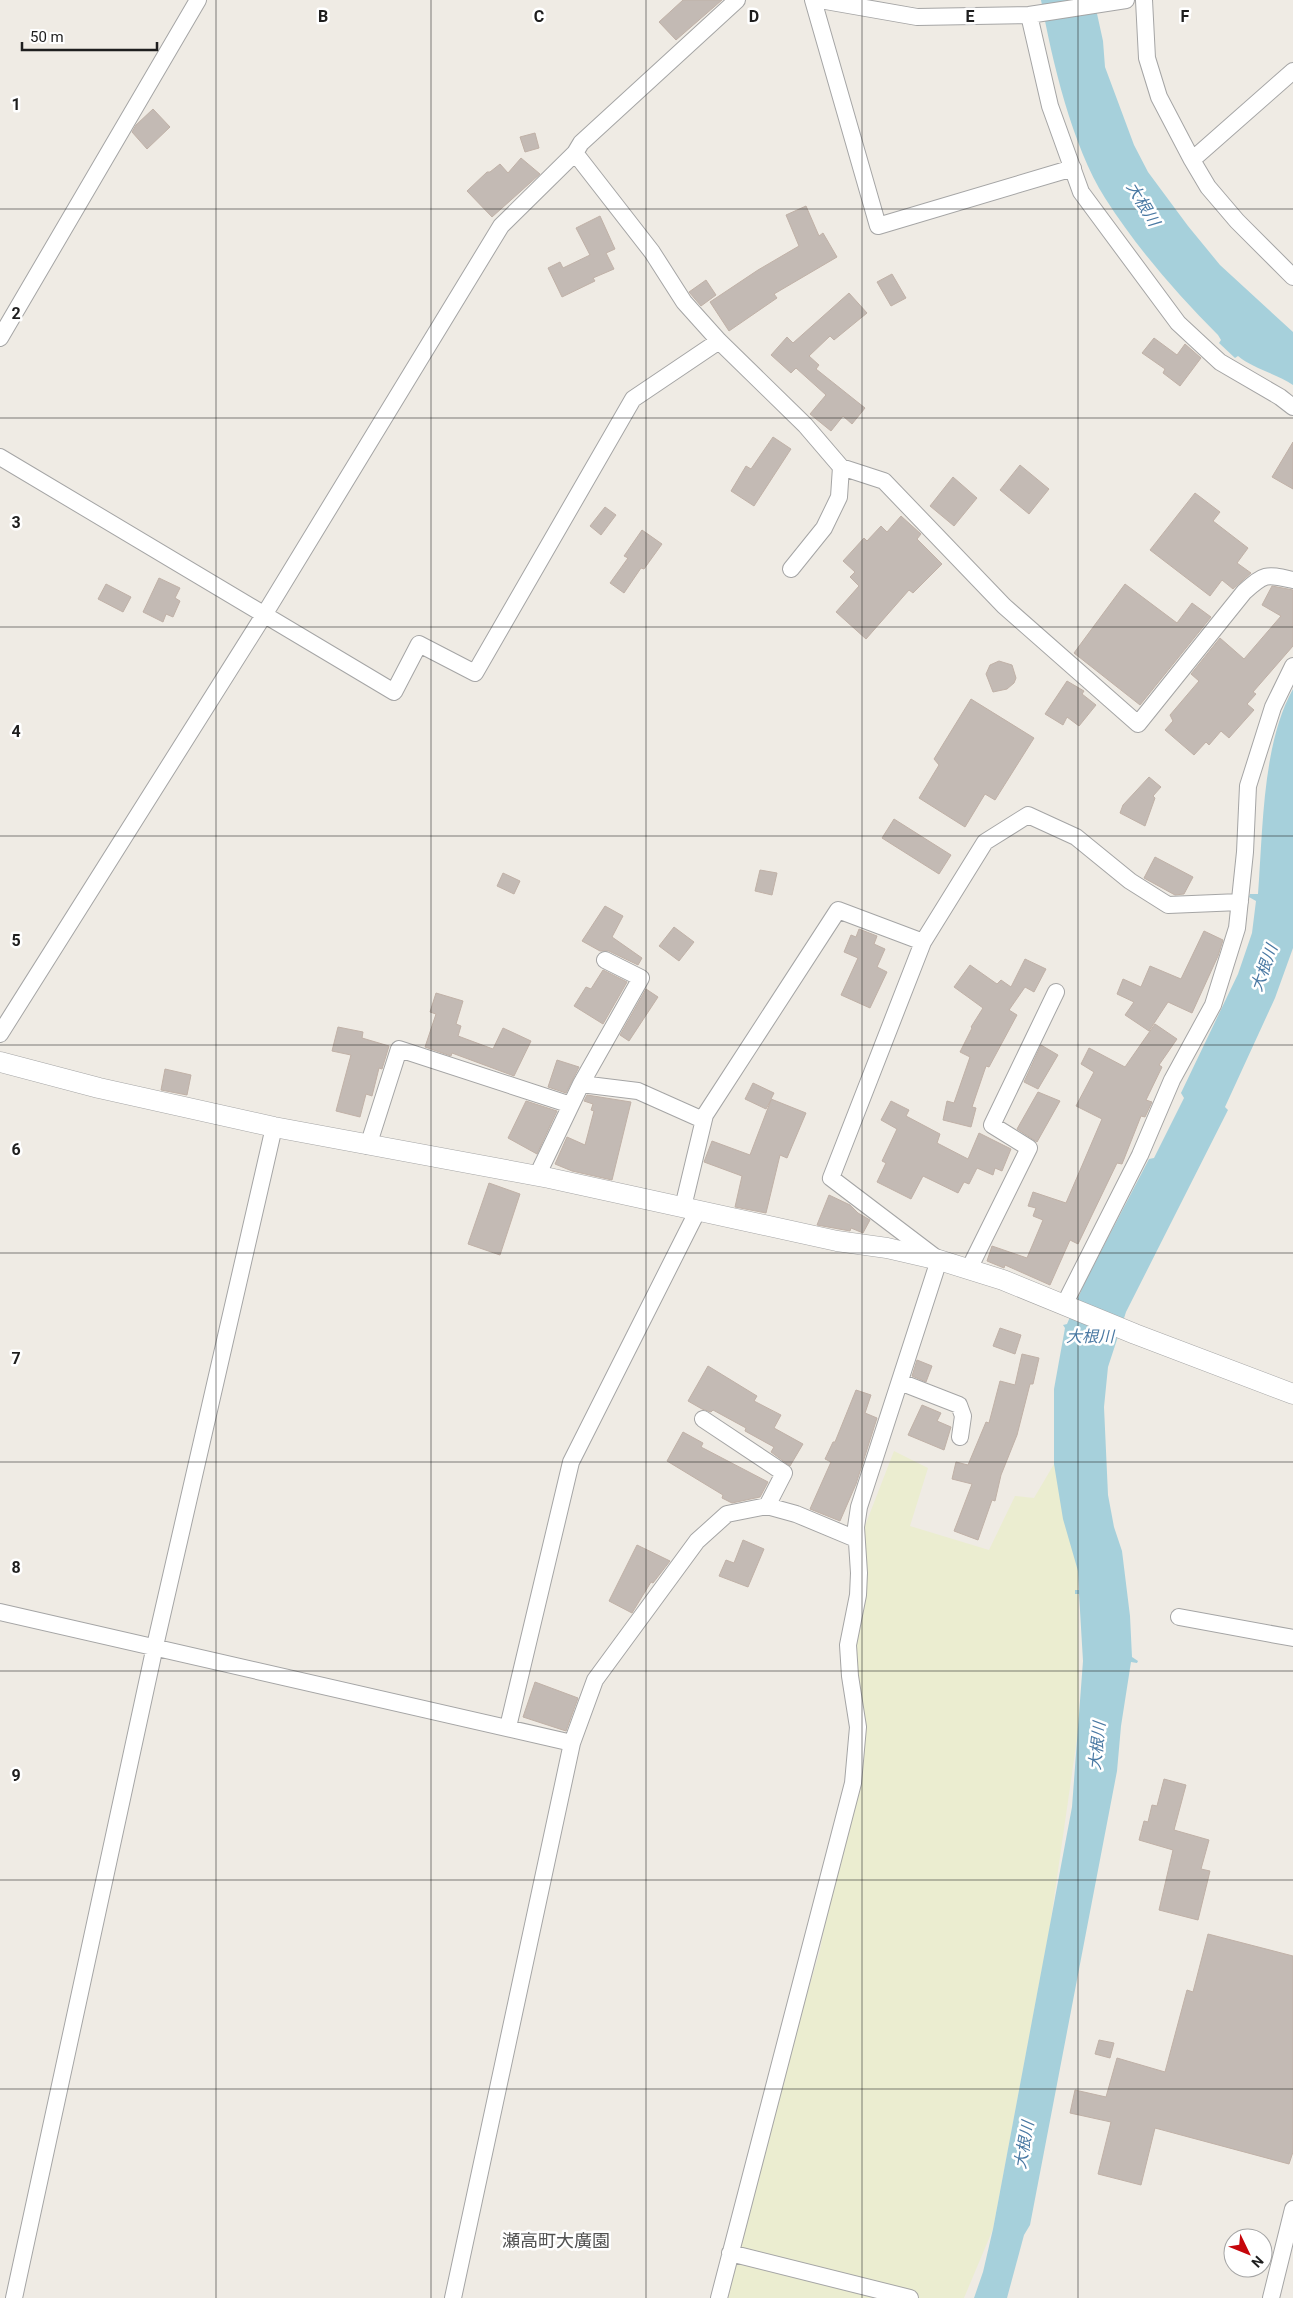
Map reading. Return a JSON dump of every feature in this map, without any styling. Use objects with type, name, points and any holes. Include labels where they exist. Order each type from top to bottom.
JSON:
[{"type":"street","points":[[0,338],[198,0]]},
{"type":"street","points":[[0,1034],[264,615],[500,226],[575,153],[581,142],[737,0]]},
{"type":"street","points":[[813,0],[878,226],[1073,168]]},
{"type":"street","points":[[820,0],[917,17],[1029,15],[1126,0]]},
{"type":"street","points":[[1144,0],[1147,58],[1159,97],[1192,160],[1208,187],[1237,221],[1293,277]]},
{"type":"street","points":[[1029,15],[1050,106],[1081,192],[1178,323],[1220,362],[1280,397],[1293,407]]},
{"type":"street","points":[[1192,160],[1293,71]]},
{"type":"street","points":[[575,153],[652,252],[684,302],[718,341],[805,425],[841,467],[884,481],[1004,606],[1138,724],[1250,586],[1267,575],[1293,580]]},
{"type":"street","points":[[0,457],[394,692],[419,644],[475,673],[633,398],[718,341]]},
{"type":"street","points":[[792,569],[824,528],[840,497],[841,467]]},
{"type":"street","points":[[1064,1305],[1140,1155],[1172,1080],[1213,1005],[1237,928],[1246,852],[1248,786],[1273,706],[1293,666]]},
{"type":"street","points":[[939,1260],[832,1178],[923,942],[985,842],[1028,815],[1076,837],[1130,881],[1168,905],[1240,902]]},
{"type":"street","points":[[508,1727],[571,1462],[691,1208],[705,1115],[838,910],[923,942]]},
{"type":"street","points":[[537,1176],[581,1084],[640,978],[605,960]]},
{"type":"street","points":[[969,1269],[1029,1148],[992,1125],[1056,992]]},
{"type":"street","points":[[368,1146],[399,1049],[571,1105]]},
{"type":"street","points":[[0,1062],[99,1088],[274,1127],[537,1176],[837,1241],[888,1248],[939,1260],[1003,1280],[1135,1334],[1293,1394]]},
{"type":"street","points":[[581,1084],[638,1091],[704,1120]]},
{"type":"street","points":[[14,2298],[155,1646],[274,1127]]},
{"type":"street","points":[[720,2298],[730,2253],[853,1783],[858,1727],[850,1676],[848,1644],[858,1595],[859,1573],[856,1539],[859,1507],[939,1260]]},
{"type":"street","points":[[900,1382],[959,1405],[963,1416],[960,1437]]},
{"type":"street","points":[[703,1419],[784,1474],[767,1506]]},
{"type":"street","points":[[453,2298],[572,1743],[595,1680],[697,1541],[727,1514],[767,1506],[796,1514],[856,1539]]},
{"type":"street","points":[[0,1612],[572,1743]]},
{"type":"street","points":[[1179,1617],[1293,1638]]},
{"type":"street","points":[[1271,2298],[1293,2209]]},
{"type":"street","points":[[730,2253],[910,2298]]},
{"type":"green space","points":[[894,1451],[928,1468],[910,1526],[989,1550],[1015,1496],[1034,1498],[1054,1464],[1078,1571],[1079,1725],[1050,1926],[993,2229],[964,2298],[719,2298],[730,2253],[820,1950],[857,1754],[856,1549]]},
{"type":"water","name":"大根川","points":[[1041,0],[1094,0],[1103,41],[1105,67],[1134,145],[1148,172],[1220,265],[1293,332],[1293,385],[1238,356],[1235,358],[1219,343],[1221,340],[1218,335],[1158,270],[1117,217],[1093,177],[1073,128],[1057,75]]},
{"type":"water","name":"大根川","points":[[1293,689],[1293,948],[1275,998],[1225,1107],[1228,1110],[1126,1312],[1108,1367],[1104,1407],[1108,1495],[1114,1527],[1122,1551],[1130,1616],[1132,1657],[1138,1661],[1137,1663],[1131,1662],[1121,1726],[1117,1771],[1030,2225],[1024,2235],[1007,2298],[974,2298],[983,2272],[993,2229],[1072,1807],[1083,1661],[1079,1594],[1075,1594],[1075,1590],[1079,1590],[1078,1571],[1063,1519],[1054,1464],[1054,1389],[1065,1328],[1063,1325],[1067,1324],[1084,1284],[1149,1159],[1154,1158],[1184,1098],[1181,1093],[1238,974],[1252,933],[1256,901],[1249,897],[1250,894],[1258,894],[1263,816],[1275,735]]},
{"type":"building","points":[[683,0],[722,0],[676,40],[659,22]]},
{"type":"building","points":[[153,109],[170,127],[147,149],[132,132],[136,125]]},
{"type":"building","points":[[535,133],[539,148],[525,152],[520,137]]},
{"type":"building","points":[[521,158],[540,174],[492,217],[467,191],[487,172],[490,172],[500,164],[508,173]]},
{"type":"building","points":[[806,206],[819,236],[823,233],[837,257],[774,294],[777,298],[729,331],[710,302],[758,270],[799,246],[786,215]]},
{"type":"building","points":[[600,216],[615,249],[606,253],[614,269],[593,278],[595,281],[562,297],[548,268],[560,262],[563,268],[590,255],[576,228]]},
{"type":"building","points":[[892,274],[906,298],[891,306],[877,282]]},
{"type":"building","points":[[706,280],[716,295],[701,306],[689,292]]},
{"type":"building","points":[[849,293],[867,313],[834,340],[830,336],[809,356],[819,365],[816,369],[865,408],[852,424],[843,416],[831,431],[810,414],[826,395],[796,368],[791,373],[771,355],[787,337],[793,343]]},
{"type":"building","points":[[1154,338],[1177,355],[1185,344],[1201,358],[1180,386],[1163,373],[1165,369],[1142,353]]},
{"type":"building","points":[[773,437],[791,449],[754,506],[731,491],[746,466],[751,469]]},
{"type":"building","points":[[1293,442],[1293,489],[1272,477]]},
{"type":"building","points":[[1020,465],[1049,489],[1029,514],[1000,490]]},
{"type":"building","points":[[953,477],[977,498],[954,526],[930,506]]},
{"type":"building","points":[[1195,493],[1220,512],[1213,521],[1248,548],[1237,563],[1251,573],[1233,589],[1222,580],[1210,596],[1150,550]]},
{"type":"building","points":[[605,507],[616,515],[601,535],[590,526]]},
{"type":"building","points":[[901,516],[921,534],[917,539],[942,564],[913,593],[909,590],[866,639],[836,612],[859,586],[850,577],[855,572],[843,561],[864,538],[867,541],[881,526],[887,532]]},
{"type":"building","points":[[642,530],[662,544],[644,569],[641,568],[624,593],[610,583],[628,558],[624,556]]},
{"type":"building","points":[[159,578],[180,588],[175,598],[180,601],[173,617],[166,614],[163,622],[143,612]]},
{"type":"building","points":[[106,584],[131,597],[123,612],[98,599]]},
{"type":"building","points":[[1125,584],[1177,623],[1192,603],[1211,617],[1140,705],[1074,653]]},
{"type":"building","points":[[1272,586],[1293,590],[1293,646],[1253,692],[1256,694],[1247,704],[1254,710],[1229,738],[1221,731],[1209,745],[1206,742],[1194,755],[1165,730],[1173,721],[1170,715],[1199,681],[1191,674],[1220,638],[1244,659],[1281,616],[1262,605]]},
{"type":"building","points":[[999,661],[1012,665],[1016,678],[1014,683],[1007,689],[993,692],[986,674],[990,665]]},
{"type":"building","points":[[1067,681],[1084,691],[1082,694],[1096,705],[1079,726],[1067,717],[1063,725],[1045,714]]},
{"type":"building","points":[[971,699],[1034,738],[995,800],[985,794],[965,827],[919,798],[939,765],[934,759]]},
{"type":"building","points":[[1149,777],[1161,787],[1153,796],[1155,798],[1145,826],[1120,813],[1123,805]]},
{"type":"building","points":[[894,819],[951,855],[939,874],[882,838]]},
{"type":"building","points":[[1155,857],[1193,877],[1184,894],[1175,895],[1144,878]]},
{"type":"building","points":[[760,870],[777,873],[772,895],[755,891]]},
{"type":"building","points":[[503,873],[520,881],[514,894],[497,886]]},
{"type":"building","points":[[605,906],[623,916],[612,937],[642,958],[638,965],[609,951],[600,951],[582,941]]},
{"type":"building","points":[[674,927],[694,942],[679,961],[659,946]]},
{"type":"building","points":[[859,929],[877,936],[874,944],[885,949],[877,967],[887,972],[870,1008],[841,995],[858,958],[844,952],[851,935],[856,937]]},
{"type":"building","points":[[1204,931],[1223,940],[1218,956],[1192,1013],[1168,1002],[1149,1031],[1125,1015],[1134,1002],[1117,994],[1123,979],[1141,987],[1150,966],[1181,979]]},
{"type":"building","points":[[1025,959],[1046,969],[1034,992],[1025,987],[1009,1010],[1017,1015],[989,1067],[986,1066],[972,1107],[976,1108],[971,1127],[943,1120],[947,1101],[954,1103],[970,1057],[960,1052],[971,1027],[983,1008],[954,987],[970,965],[997,984],[1001,980],[1011,987]]},
{"type":"building","points":[[603,970],[627,982],[603,1024],[574,1006],[586,987],[591,989]]},
{"type":"building","points":[[646,989],[658,997],[629,1041],[620,1035]]},
{"type":"building","points":[[436,993],[463,1001],[456,1024],[461,1026],[458,1036],[493,1049],[503,1028],[531,1041],[514,1076],[452,1053],[451,1056],[425,1047],[436,1014],[430,1012]]},
{"type":"building","points":[[1155,1024],[1177,1039],[1159,1065],[1162,1067],[1146,1100],[1152,1102],[1145,1117],[1141,1116],[1122,1164],[1117,1163],[1078,1244],[1070,1240],[1050,1285],[1005,1265],[1004,1268],[987,1261],[992,1246],[1027,1258],[1043,1220],[1033,1216],[1036,1208],[1028,1206],[1033,1192],[1066,1203],[1102,1119],[1076,1106],[1094,1072],[1081,1064],[1089,1048],[1125,1067]]},
{"type":"building","points":[[338,1027],[363,1032],[362,1038],[389,1046],[382,1069],[379,1068],[372,1096],[366,1094],[360,1117],[336,1111],[351,1055],[332,1051]]},
{"type":"building","points":[[1041,1045],[1058,1055],[1038,1089],[1024,1082]]},
{"type":"building","points":[[557,1060],[579,1067],[566,1093],[548,1087]]},
{"type":"building","points":[[165,1069],[191,1075],[187,1095],[161,1090]]},
{"type":"building","points":[[753,1083],[774,1093],[771,1099],[806,1113],[787,1158],[780,1155],[766,1213],[735,1207],[742,1176],[704,1162],[712,1141],[750,1155],[771,1100],[766,1109],[745,1099]]},
{"type":"building","points":[[1038,1092],[1060,1101],[1037,1142],[1017,1129]]},
{"type":"building","points":[[587,1095],[631,1102],[612,1180],[572,1171],[555,1164],[567,1137],[585,1145],[594,1111],[591,1110],[593,1104],[584,1101]]},
{"type":"building","points":[[526,1101],[557,1111],[537,1154],[508,1138]]},
{"type":"building","points":[[891,1101],[909,1110],[906,1116],[940,1134],[937,1143],[968,1159],[979,1133],[1011,1149],[1002,1171],[995,1168],[993,1175],[977,1168],[969,1184],[964,1182],[958,1193],[923,1176],[911,1199],[877,1182],[886,1163],[882,1161],[897,1129],[881,1120]]},
{"type":"building","points":[[489,1183],[520,1194],[500,1255],[468,1244]]},
{"type":"building","points":[[829,1195],[850,1205],[858,1213],[870,1220],[863,1233],[851,1228],[850,1231],[817,1225]]},
{"type":"building","points":[[1000,1328],[1021,1335],[1015,1354],[993,1346]]},
{"type":"building","points":[[1022,1354],[1039,1358],[1033,1384],[1030,1384],[1017,1435],[1001,1475],[995,1501],[992,1500],[978,1540],[954,1531],[972,1484],[952,1479],[956,1462],[968,1465],[986,1422],[989,1423],[1000,1381],[1015,1385]]},
{"type":"building","points":[[917,1360],[932,1366],[926,1382],[912,1376]]},
{"type":"building","points":[[708,1366],[757,1396],[754,1401],[781,1415],[774,1428],[803,1444],[790,1466],[771,1452],[774,1447],[745,1431],[746,1428],[713,1410],[711,1412],[702,1409],[688,1401]]},
{"type":"building","points":[[856,1390],[871,1395],[865,1413],[877,1418],[856,1484],[840,1521],[810,1509],[831,1462],[825,1459],[833,1442],[835,1442]]},
{"type":"building","points":[[922,1405],[941,1413],[937,1421],[951,1427],[944,1450],[908,1435]]},
{"type":"building","points":[[683,1432],[703,1443],[701,1447],[768,1482],[760,1497],[732,1503],[722,1498],[723,1495],[667,1461]]},
{"type":"building","points":[[743,1540],[764,1549],[748,1587],[719,1576],[726,1560],[734,1563]]},
{"type":"building","points":[[637,1545],[670,1561],[653,1583],[651,1582],[632,1613],[609,1601]]},
{"type":"building","points":[[535,1682],[578,1698],[566,1731],[523,1717]]},
{"type":"building","points":[[1164,1779],[1186,1785],[1174,1830],[1209,1840],[1201,1869],[1210,1871],[1198,1920],[1159,1910],[1173,1850],[1139,1840],[1144,1821],[1148,1822],[1152,1805],[1157,1806]]},
{"type":"building","points":[[1208,1934],[1293,1956],[1293,2152],[1289,2164],[1155,2128],[1141,2185],[1098,2174],[1111,2122],[1070,2113],[1075,2090],[1106,2097],[1117,2058],[1165,2072],[1187,1990],[1193,1992]]},
{"type":"building","points":[[1099,2040],[1114,2043],[1110,2058],[1095,2054]]},
{"type":"district","name":"瀬高町大廣園","points":[[556,2240]]}]
